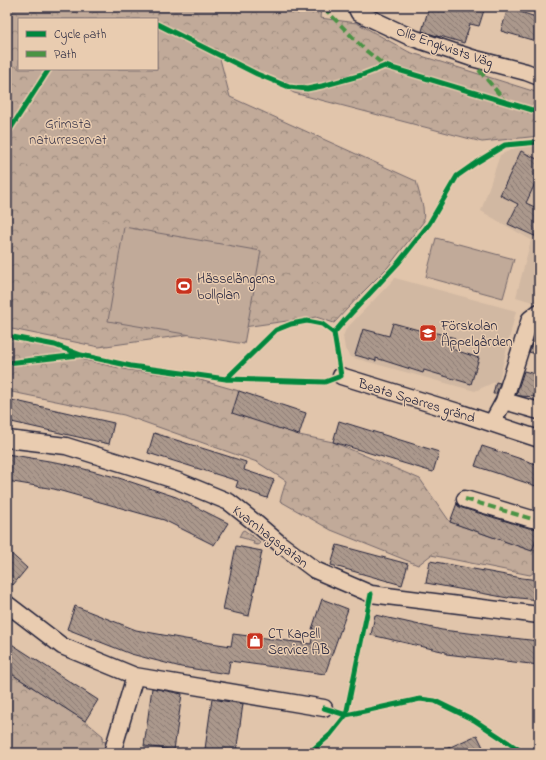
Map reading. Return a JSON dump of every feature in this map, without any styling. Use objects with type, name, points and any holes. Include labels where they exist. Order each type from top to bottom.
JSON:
[{"type":"street","name":"Olle Engkvists Väg","points":[[356,7],[358,13],[410,37],[472,58],[526,72],[539,77]]},
{"type":"street","name":"Beata Sparres gränd","points":[[492,424],[504,401],[530,319],[539,312]]},
{"type":"street","name":"Beata Sparres gränd","points":[[341,376],[539,439]]},
{"type":"street","points":[[504,401],[539,412]]},
{"type":"street","name":"Kvarnhagsgatan","points":[[7,438],[73,448],[178,481],[229,502],[315,570],[372,594],[539,615]]},
{"type":"street","points":[[465,500],[532,519],[539,519]]},
{"type":"street","points":[[7,604],[62,646],[136,676],[324,708]]},
{"type":"street","points":[[112,753],[136,676]]},
{"type":"shaded area","points":[[539,145],[539,304],[516,297],[531,240],[481,211],[500,155],[518,147]]},
{"type":"shaded area","name":"Förskolan Äppelgården","points":[[395,278],[516,311],[499,380],[475,391],[350,357],[345,349],[343,336],[346,329]]},
{"type":"green space","name":"Grimsta naturreservat","points":[[7,7],[321,7],[320,18],[357,23],[409,52],[539,93],[539,136],[482,142],[294,93],[218,51],[230,97],[416,181],[423,207],[424,221],[388,267],[334,323],[316,317],[99,347],[7,328]]},
{"type":"green space","name":"Hässelängens bollplan","points":[[124,227],[261,251],[244,344],[108,321]]},
{"type":"green space","points":[[436,238],[514,259],[503,298],[426,277]]},
{"type":"green space","points":[[7,339],[55,348],[84,360],[128,370],[193,378],[239,391],[299,435],[333,442],[420,479],[450,522],[532,551],[539,549],[539,569],[530,575],[431,555],[418,565],[331,530],[280,501],[286,481],[257,462],[124,415],[7,391]]},
{"type":"green space","points":[[244,530],[259,541],[260,544],[253,544],[254,541],[239,537]]},
{"type":"green space","points":[[7,671],[85,721],[103,736],[102,741],[109,743],[106,753],[7,753]]},
{"type":"building","points":[[429,7],[485,7],[479,26],[470,24],[464,43],[422,31]]},
{"type":"building","points":[[508,8],[539,18],[539,42],[501,31]]},
{"type":"building","points":[[521,151],[539,160],[539,175],[526,203],[539,209],[539,238],[508,224],[518,204],[500,195]]},
{"type":"building","points":[[393,323],[433,334],[433,332],[455,338],[452,349],[479,358],[471,384],[424,370],[423,373],[376,358],[376,361],[355,355],[363,329],[389,336]]},
{"type":"building","points":[[533,341],[539,341],[539,355],[529,352]]},
{"type":"building","points":[[524,371],[539,375],[537,397],[516,395]]},
{"type":"building","points":[[496,382],[500,383],[496,394],[493,394]]},
{"type":"building","points":[[239,391],[306,413],[299,435],[232,413]]},
{"type":"building","points":[[7,399],[114,423],[109,444],[7,421]]},
{"type":"building","points":[[339,421],[439,452],[433,472],[333,442]]},
{"type":"building","points":[[154,433],[246,462],[244,470],[274,480],[267,498],[236,487],[238,481],[148,453]]},
{"type":"building","points":[[482,446],[539,465],[539,487],[475,466]]},
{"type":"building","points":[[7,454],[61,463],[119,478],[176,497],[228,523],[214,545],[164,520],[54,489],[7,481]]},
{"type":"building","points":[[457,503],[458,506],[462,508],[529,528],[539,528],[532,551],[450,522]]},
{"type":"building","points":[[337,545],[408,564],[402,585],[331,565]]},
{"type":"building","points":[[236,546],[262,551],[249,616],[223,610]]},
{"type":"building","points":[[7,550],[27,568],[13,585],[7,580]]},
{"type":"building","points":[[430,561],[539,580],[539,600],[508,598],[426,583]]},
{"type":"building","points":[[322,599],[348,609],[325,674],[230,661],[228,674],[181,667],[131,654],[67,629],[75,606],[136,630],[185,639],[231,646],[233,634],[311,644],[314,629],[312,629]]},
{"type":"building","points":[[375,615],[442,630],[539,641],[539,665],[446,654],[446,652],[371,635]]},
{"type":"building","points":[[7,641],[98,700],[85,721],[7,671]]},
{"type":"building","points":[[152,688],[182,694],[174,750],[144,746]]},
{"type":"building","points":[[212,699],[243,704],[236,753],[205,749]]},
{"type":"building","points":[[477,735],[486,753],[437,753]]},
{"type":"marked path","points":[[327,7],[326,10],[364,49],[385,66]]},
{"type":"marked path","points":[[479,70],[505,101]]},
{"type":"marked path","points":[[465,499],[532,519],[539,519]]},
{"type":"cycle path","points":[[158,24],[257,74],[289,87],[307,89],[322,86],[362,75],[385,66],[539,112]]},
{"type":"cycle path","points":[[7,134],[48,70]]},
{"type":"cycle path","points":[[7,336],[55,345],[81,355],[131,366],[226,379],[325,382],[341,376],[334,333],[399,262],[429,224],[457,176],[505,145],[539,142]]},
{"type":"cycle path","points":[[226,379],[276,330],[291,324],[307,321],[322,324],[334,333]]},
{"type":"cycle path","points":[[7,363],[79,355]]},
{"type":"cycle path","points":[[309,753],[330,735],[346,715],[371,594]]},
{"type":"cycle path","points":[[324,708],[346,715],[420,699],[435,701],[474,720],[524,753]]},
{"type":"place","name":"Hässelängens bollplan","points":[[184,286]]},
{"type":"place","name":"Förskolan Äppelgården","points":[[428,333]]},
{"type":"place","name":"CT Kapell Service AB","points":[[255,641]]}]
